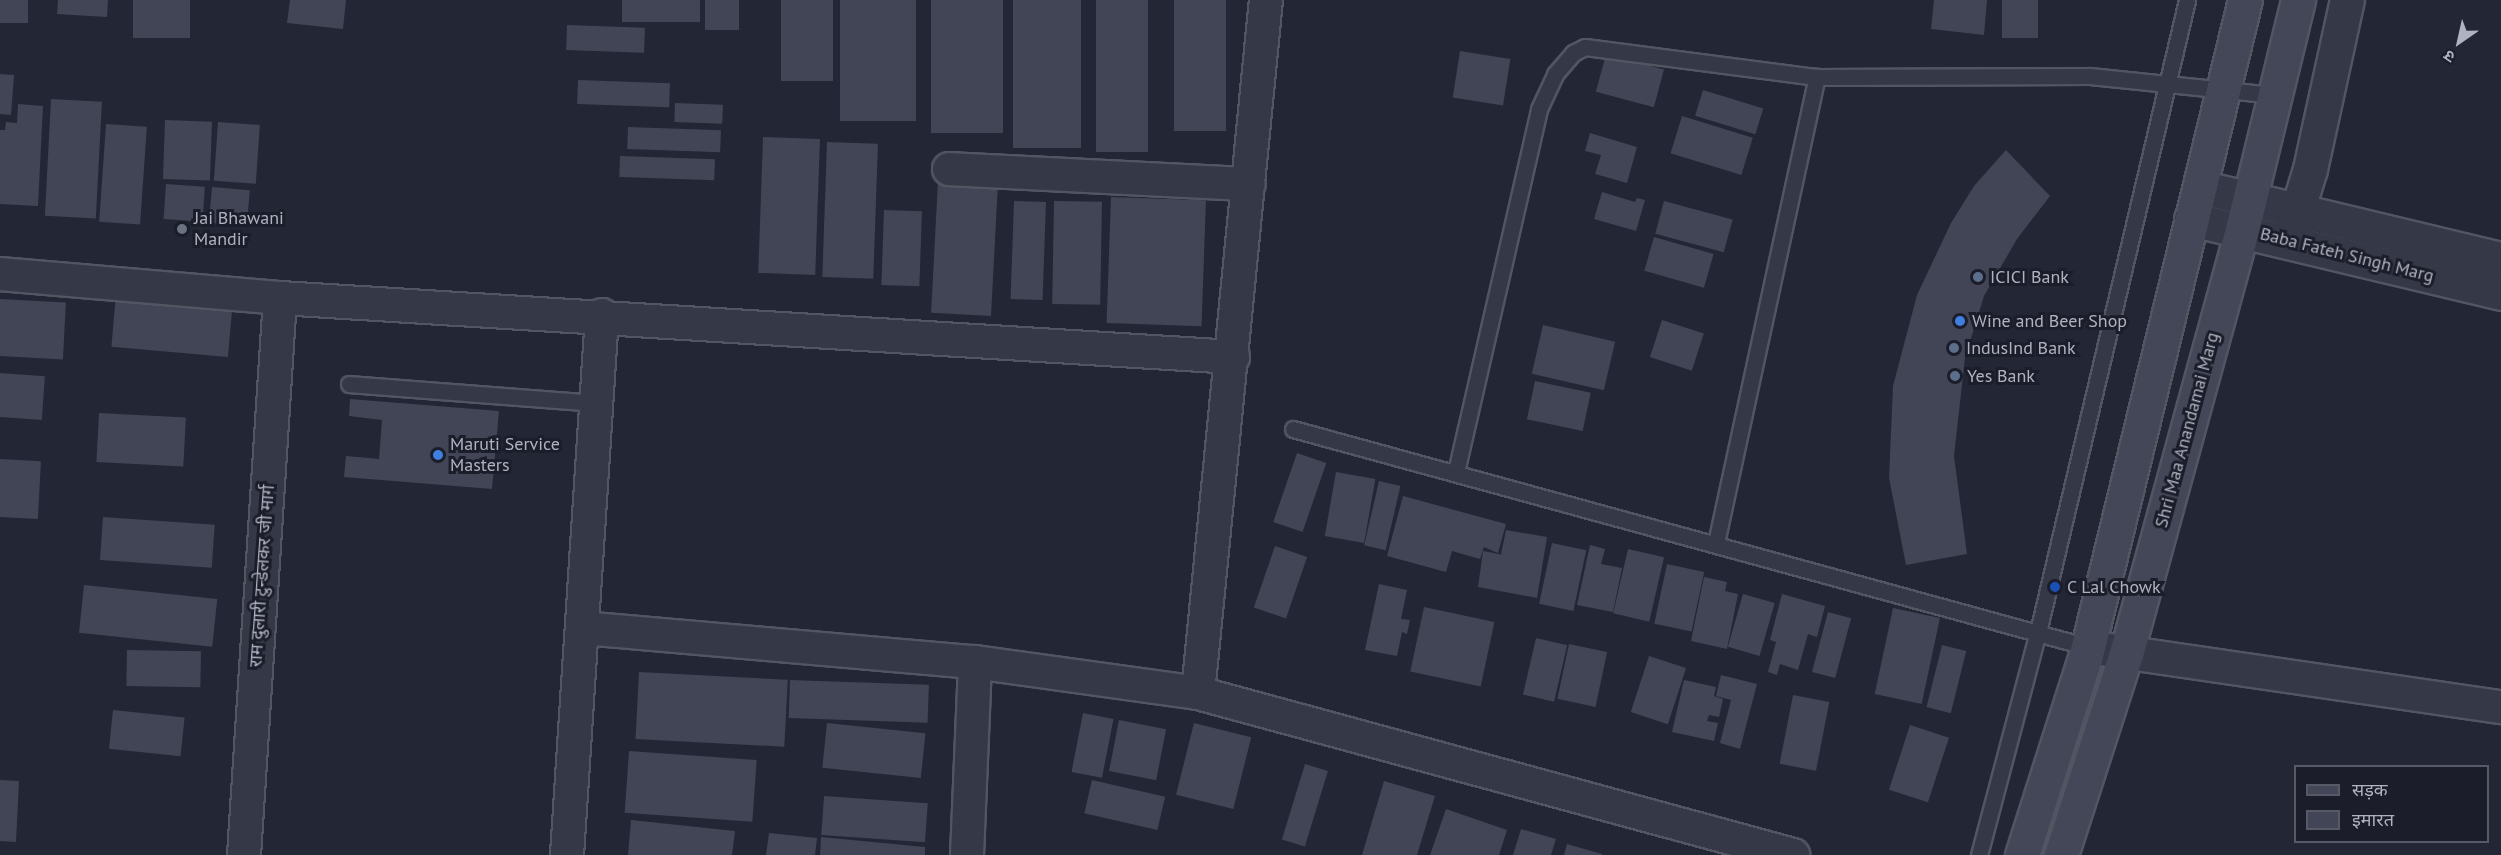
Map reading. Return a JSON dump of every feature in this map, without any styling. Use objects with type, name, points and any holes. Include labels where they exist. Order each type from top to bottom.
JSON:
[{"type":"main road","points":[[2022,855],[2088,647],[2245,0]]},
{"type":"main road","name":"Shri Maa Anandamai Marg","points":[[2061,855],[2126,654],[2242,230],[2298,0]]},
{"type":"street","points":[[1198,693],[1233,357],[1266,0]]},
{"type":"street","points":[[2293,225],[2347,0]]},
{"type":"street","points":[[948,168],[1249,184]]},
{"type":"street","name":"Baba Fateh Singh Marg","points":[[2200,187],[2250,198],[2293,225],[2501,293]]},
{"type":"street","name":"Baba Fateh Singh Marg","points":[[2192,219],[2242,230],[2293,225],[2501,259]]},
{"type":"street","points":[[0,274],[280,298],[603,315],[1233,357]]},
{"type":"street","name":"राम दुलारी टुन्डेलकर जी मार्ग","points":[[244,855],[280,298]]},
{"type":"street","points":[[567,855],[603,315]]},
{"type":"street","points":[[583,628],[975,662],[1198,693],[1793,855]]},
{"type":"street","points":[[2088,647],[2501,707]]},
{"type":"street","points":[[967,855],[975,662]]},
{"type":"lane","points":[[1979,855],[2038,632],[2165,83],[2187,0]]},
{"type":"lane","points":[[1456,472],[1539,109],[1555,74],[1573,53],[1585,47],[1817,77],[2090,76],[2225,87],[2275,95]]},
{"type":"lane","points":[[1716,543],[1817,77]]},
{"type":"lane","points":[[349,384],[598,404]]},
{"type":"lane","points":[[1293,429],[1716,543],[2088,647]]},
{"type":"building","points":[[0,0],[28,0],[28,23],[0,23]]},
{"type":"building","points":[[58,0],[108,0],[107,17],[57,14]]},
{"type":"building","points":[[133,0],[190,0],[190,38],[133,38]]},
{"type":"building","points":[[290,0],[346,0],[343,29],[287,23]]},
{"type":"building","points":[[622,0],[700,0],[700,22],[622,22]]},
{"type":"building","points":[[705,0],[739,0],[739,30],[705,30]]},
{"type":"building","points":[[781,0],[833,0],[833,81],[781,81]]},
{"type":"building","points":[[840,0],[916,0],[916,121],[840,121]]},
{"type":"building","points":[[931,0],[1003,0],[1003,133],[931,133]]},
{"type":"building","points":[[1013,0],[1081,0],[1081,148],[1013,148]]},
{"type":"building","points":[[1096,0],[1148,0],[1148,152],[1096,152]]},
{"type":"building","points":[[1174,0],[1226,0],[1226,131],[1174,131]]},
{"type":"building","points":[[1934,0],[1987,0],[1984,35],[1931,29]]},
{"type":"building","points":[[2002,0],[2038,0],[2038,38],[2002,38]]},
{"type":"building","points":[[567,25],[645,28],[644,53],[566,50]]},
{"type":"building","points":[[1460,51],[1510,59],[1503,105],[1453,97]]},
{"type":"building","points":[[1606,54],[1664,70],[1654,107],[1596,92]]},
{"type":"building","points":[[0,74],[14,75],[11,115],[0,114]]},
{"type":"building","points":[[578,80],[670,83],[669,107],[577,104]]},
{"type":"building","points":[[1703,90],[1763,108],[1755,134],[1695,116]]},
{"type":"building","points":[[51,99],[102,102],[96,219],[45,216]]},
{"type":"building","points":[[675,103],[723,105],[722,124],[674,122]]},
{"type":"building","points":[[18,104],[43,106],[38,206],[0,204],[0,130],[5,130],[6,122],[17,123]]},
{"type":"building","points":[[1682,116],[1753,138],[1741,175],[1671,153]]},
{"type":"building","points":[[165,120],[212,122],[210,181],[163,179]]},
{"type":"building","points":[[218,122],[260,125],[256,184],[214,181]]},
{"type":"building","points":[[106,124],[147,127],[140,225],[99,222]]},
{"type":"building","points":[[628,127],[721,130],[720,152],[627,149]]},
{"type":"building","points":[[1590,133],[1637,147],[1627,183],[1595,174],[1601,155],[1585,151]]},
{"type":"building","points":[[763,137],[820,139],[815,275],[758,273]]},
{"type":"building","points":[[827,142],[878,144],[873,279],[822,277]]},
{"type":"building","points":[[2006,150],[2050,196],[2017,239],[1984,296],[1965,358],[1954,456],[1967,554],[1906,565],[1889,478],[1893,386],[1917,295],[1951,223],[1974,186]]},
{"type":"building","points":[[620,156],[715,159],[714,180],[619,177]]},
{"type":"building","points":[[938,181],[998,184],[991,316],[931,313]]},
{"type":"building","points":[[166,184],[205,187],[202,222],[164,219]]},
{"type":"building","points":[[212,187],[250,190],[247,226],[209,223]]},
{"type":"building","points":[[1602,192],[1635,202],[1637,198],[1645,200],[1636,231],[1594,219]]},
{"type":"building","points":[[1111,197],[1206,200],[1202,326],[1107,323]]},
{"type":"building","points":[[1014,201],[1046,202],[1043,300],[1011,299]]},
{"type":"building","points":[[1054,201],[1102,202],[1100,305],[1052,304]]},
{"type":"building","points":[[1664,201],[1733,219],[1724,252],[1655,234]]},
{"type":"building","points":[[884,210],[922,211],[919,286],[881,285]]},
{"type":"building","points":[[1654,237],[1714,254],[1704,288],[1644,271]]},
{"type":"building","points":[[116,294],[233,304],[228,357],[111,347]]},
{"type":"building","points":[[0,299],[66,302],[63,359],[0,356]]},
{"type":"building","points":[[1662,320],[1704,334],[1692,371],[1650,357]]},
{"type":"building","points":[[1543,325],[1615,342],[1604,390],[1532,374]]},
{"type":"building","points":[[0,373],[45,376],[42,420],[0,417]]},
{"type":"building","points":[[1535,381],[1591,393],[1583,431],[1527,419]]},
{"type":"building","points":[[350,399],[499,411],[492,489],[344,477],[346,456],[379,459],[382,420],[349,416]]},
{"type":"building","points":[[99,413],[186,418],[183,466],[96,462]]},
{"type":"building","points":[[1297,453],[1326,463],[1303,532],[1273,522]]},
{"type":"building","points":[[0,459],[41,461],[38,519],[0,517]]},
{"type":"building","points":[[1336,472],[1375,479],[1364,543],[1325,536]]},
{"type":"building","points":[[1379,481],[1400,486],[1386,550],[1364,545]]},
{"type":"building","points":[[1403,496],[1506,524],[1498,553],[1484,547],[1480,559],[1452,551],[1446,572],[1387,556]]},
{"type":"building","points":[[103,517],[215,525],[212,568],[100,560]]},
{"type":"building","points":[[1506,530],[1547,537],[1537,598],[1478,587],[1483,551],[1504,555],[1501,554]]},
{"type":"building","points":[[1552,543],[1586,550],[1573,611],[1539,604]]},
{"type":"building","points":[[1590,545],[1605,549],[1601,564],[1622,568],[1613,612],[1577,605]]},
{"type":"building","points":[[1275,546],[1307,557],[1286,619],[1254,607]]},
{"type":"building","points":[[1628,549],[1664,557],[1649,622],[1613,613]]},
{"type":"building","points":[[1667,564],[1704,572],[1691,632],[1654,624]]},
{"type":"building","points":[[1704,577],[1727,582],[1725,591],[1738,594],[1727,649],[1691,641]]},
{"type":"building","points":[[1379,584],[1407,590],[1401,619],[1410,620],[1407,634],[1402,632],[1397,656],[1365,650]]},
{"type":"building","points":[[84,585],[217,599],[212,647],[79,633]]},
{"type":"building","points":[[1743,594],[1775,603],[1760,656],[1728,647]]},
{"type":"building","points":[[1782,594],[1825,606],[1817,637],[1808,634],[1798,670],[1780,664],[1777,675],[1768,672],[1776,642],[1770,640]]},
{"type":"building","points":[[1424,607],[1494,622],[1481,687],[1410,672]]},
{"type":"building","points":[[1893,608],[1940,618],[1922,704],[1875,694]]},
{"type":"building","points":[[1828,612],[1851,618],[1835,678],[1812,672]]},
{"type":"building","points":[[1536,638],[1567,645],[1554,702],[1523,695]]},
{"type":"building","points":[[1569,644],[1607,652],[1596,707],[1557,699]]},
{"type":"building","points":[[1942,645],[1966,651],[1951,713],[1927,707]]},
{"type":"building","points":[[127,650],[201,651],[200,687],[126,686]]},
{"type":"building","points":[[1649,656],[1686,668],[1668,724],[1631,712]]},
{"type":"building","points":[[639,672],[788,680],[784,747],[635,739]]},
{"type":"building","points":[[1721,675],[1757,684],[1740,749],[1720,743],[1731,700],[1716,696]]},
{"type":"building","points":[[790,680],[929,685],[928,723],[789,718]]},
{"type":"building","points":[[1684,680],[1716,687],[1714,696],[1723,699],[1719,717],[1709,715],[1707,721],[1718,723],[1714,741],[1672,732]]},
{"type":"building","points":[[1793,695],[1829,702],[1816,771],[1780,764]]},
{"type":"building","points":[[113,710],[185,718],[181,756],[109,749]]},
{"type":"building","points":[[1083,713],[1113,719],[1102,778],[1072,772]]},
{"type":"building","points":[[1119,720],[1166,729],[1156,780],[1109,771]]},
{"type":"building","points":[[827,723],[925,733],[921,778],[822,768]]},
{"type":"building","points":[[1194,723],[1251,737],[1233,809],[1176,795]]},
{"type":"building","points":[[1910,725],[1949,738],[1928,802],[1889,790]]},
{"type":"building","points":[[629,751],[757,760],[752,822],[625,813]]},
{"type":"building","points":[[1305,764],[1328,771],[1305,847],[1282,840]]},
{"type":"building","points":[[0,780],[19,781],[16,842],[0,841]]},
{"type":"building","points":[[1092,780],[1165,797],[1157,830],[1084,813]]},
{"type":"building","points":[[1384,781],[1435,796],[1417,855],[1362,855]]},
{"type":"building","points":[[824,796],[928,803],[925,842],[821,835]]},
{"type":"building","points":[[1446,809],[1507,830],[1499,855],[1430,855]]},
{"type":"building","points":[[631,820],[735,831],[732,855],[628,855]]},
{"type":"building","points":[[1521,829],[1556,839],[1551,855],[1513,855]]},
{"type":"building","points":[[769,833],[817,838],[815,855],[766,855]]},
{"type":"building","points":[[821,837],[925,847],[925,855],[820,855]]},
{"type":"building","points":[[1567,844],[1602,854],[1602,855],[1564,855]]},
{"type":"place","name":"Jai Bhawani Mandir","points":[[182,229]]},
{"type":"place","name":"ICICI Bank","points":[[1978,277]]},
{"type":"place","name":"Wine and Beer Shop","points":[[1960,321]]},
{"type":"place","name":"IndusInd Bank","points":[[1954,348]]},
{"type":"place","name":"Yes Bank","points":[[1955,376]]},
{"type":"place","name":"Maruti Service Masters","points":[[438,455]]},
{"type":"place","name":"C Lal Chowk","points":[[2055,587]]}]
